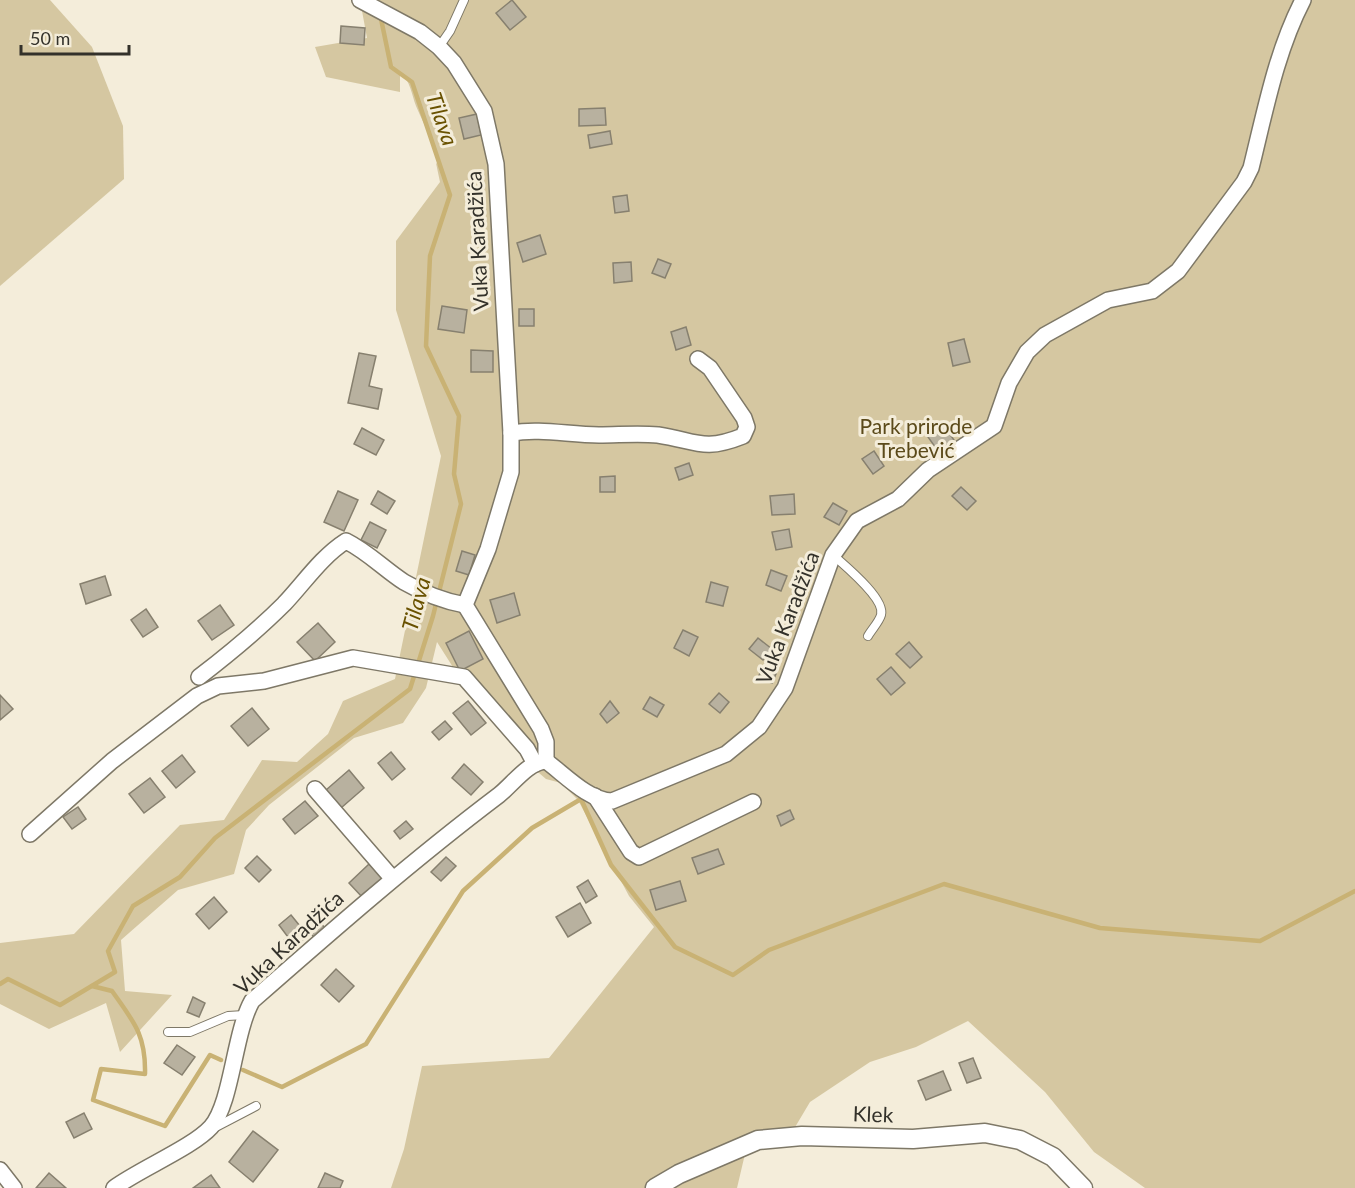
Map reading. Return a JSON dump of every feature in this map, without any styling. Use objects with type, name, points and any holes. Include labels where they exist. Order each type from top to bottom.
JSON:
[{"type":"street","name":"Vuka Karadžića","points":[[595,796],[604,801],[612,801],[661,779],[699,766],[726,753],[759,727],[785,688],[833,555],[857,521],[898,499],[928,470],[994,426],[1009,383],[1027,352],[1045,335],[1108,300],[1152,291],[1178,271],[1244,182],[1251,168],[1290,25],[1303,0]]},
{"type":"street","name":"Vuka Karadžića","points":[[364,3],[420,32],[454,63],[484,111],[496,164],[511,433],[511,472],[488,549],[465,605]]},
{"type":"street","points":[[511,433],[532,430],[597,435],[635,433],[661,436],[702,446],[723,444],[743,436],[747,427],[744,418],[710,368],[698,358]]},
{"type":"street","points":[[199,677],[238,648],[284,604],[335,548],[346,541],[358,547],[404,582],[435,597],[465,605],[541,729],[546,742],[540,763]]},
{"type":"street","points":[[30,834],[137,742],[182,707],[218,686],[264,681],[353,658],[464,677],[540,763],[595,796],[631,852],[639,856],[753,802]]},
{"type":"street","name":"Vuka Karadžića","points":[[211,1128],[225,1095],[244,1015],[252,1000],[392,878],[540,763]]},
{"type":"street","points":[[315,789],[392,878]]},
{"type":"street","points":[[114,1188],[211,1128]]},
{"type":"street","name":"Klek","points":[[655,1188],[679,1174],[758,1140],[802,1136],[913,1139],[985,1133],[1020,1140],[1053,1157],[1083,1188]]},
{"type":"street","points":[[0,1170],[14,1188]]},
{"type":"lane","points":[[439,48],[450,31],[464,0]]},
{"type":"lane","points":[[833,555],[857,576],[881,606],[881,614],[868,636]]},
{"type":"lane","points":[[168,1032],[190,1032],[228,1016],[244,1015]]},
{"type":"lane","points":[[211,1128],[216,1128],[256,1106]]},
{"type":"green space","points":[[0,0],[50,0],[92,47],[123,126],[124,179],[0,286]]},
{"type":"green space","name":"Park prirode Trebević","points":[[360,0],[1355,0],[1355,1188],[1145,1188],[1094,1152],[1045,1092],[968,1021],[916,1047],[870,1062],[810,1102],[788,1139],[745,1154],[737,1188],[391,1188],[404,1149],[422,1066],[549,1058],[654,927],[629,896],[578,800],[561,783],[546,779],[539,773],[463,683],[437,642],[426,688],[403,723],[354,738],[269,805],[246,830],[234,874],[178,890],[121,940],[125,991],[172,995],[120,1052],[106,1003],[49,1029],[0,1004],[0,943],[74,934],[180,825],[224,820],[262,760],[297,762],[328,734],[343,701],[395,679],[441,456],[396,310],[396,241],[440,182],[436,163],[442,168],[409,84],[400,72],[400,92],[326,77],[315,47],[367,38]]},
{"type":"building","points":[[512,0],[526,17],[510,30],[496,13]]},
{"type":"building","points":[[341,26],[365,28],[364,45],[340,43]]},
{"type":"building","points":[[605,108],[606,125],[579,126],[579,109]]},
{"type":"building","points":[[477,114],[481,135],[464,139],[459,118]]},
{"type":"building","points":[[610,131],[612,144],[590,148],[588,135]]},
{"type":"building","points":[[627,195],[629,211],[615,213],[613,197]]},
{"type":"building","points":[[540,235],[546,254],[523,262],[517,243]]},
{"type":"building","points":[[658,259],[671,264],[665,278],[652,273]]},
{"type":"building","points":[[631,262],[632,281],[614,283],[613,263]]},
{"type":"building","points":[[442,306],[467,310],[464,333],[438,329]]},
{"type":"building","points":[[519,309],[534,309],[534,326],[519,326]]},
{"type":"building","points":[[686,327],[691,345],[676,350],[671,332]]},
{"type":"building","points":[[964,339],[970,362],[953,366],[948,343]]},
{"type":"building","points":[[471,350],[493,351],[493,372],[471,372]]},
{"type":"building","points":[[359,353],[376,356],[369,386],[382,389],[378,409],[348,403]]},
{"type":"building","points":[[944,426],[954,440],[938,451],[928,437]]},
{"type":"building","points":[[362,428],[384,440],[376,455],[354,444]]},
{"type":"building","points":[[874,451],[884,466],[873,474],[862,459]]},
{"type":"building","points":[[689,463],[693,475],[679,480],[675,468]]},
{"type":"building","points":[[615,476],[615,492],[600,492],[600,477]]},
{"type":"building","points":[[961,487],[976,501],[967,510],[952,496]]},
{"type":"building","points":[[338,491],[358,500],[344,531],[324,522]]},
{"type":"building","points":[[378,491],[395,501],[387,514],[371,504]]},
{"type":"building","points":[[794,494],[795,514],[772,515],[770,496]]},
{"type":"building","points":[[833,503],[847,511],[839,525],[824,517]]},
{"type":"building","points":[[370,522],[386,530],[377,548],[361,540]]},
{"type":"building","points":[[789,529],[792,547],[776,550],[772,532]]},
{"type":"building","points":[[462,551],[475,555],[469,575],[456,571]]},
{"type":"building","points":[[771,570],[787,576],[781,591],[766,585]]},
{"type":"building","points":[[105,576],[111,595],[86,604],[80,584]]},
{"type":"building","points":[[711,582],[728,587],[723,606],[706,602]]},
{"type":"building","points":[[514,593],[520,615],[497,623],[490,600]]},
{"type":"building","points":[[220,605],[234,625],[212,640],[198,621]]},
{"type":"building","points":[[146,609],[158,627],[143,637],[131,620]]},
{"type":"building","points":[[318,623],[335,642],[315,661],[297,642]]},
{"type":"building","points":[[683,630],[698,637],[689,656],[674,648]]},
{"type":"building","points":[[469,631],[483,659],[460,671],[446,643]]},
{"type":"building","points":[[758,638],[772,649],[763,660],[749,649]]},
{"type":"building","points":[[909,642],[922,657],[910,668],[896,654]]},
{"type":"building","points":[[891,667],[905,683],[891,695],[877,679]]},
{"type":"building","points":[[762,668],[776,674],[772,683],[758,678]]},
{"type":"building","points":[[719,693],[729,702],[720,713],[709,704]]},
{"type":"building","points":[[0,695],[13,709],[0,720]]},
{"type":"building","points":[[650,697],[664,705],[657,717],[643,709]]},
{"type":"building","points":[[468,701],[486,723],[471,735],[453,713]]},
{"type":"building","points":[[610,701],[619,713],[607,723],[600,714]]},
{"type":"building","points":[[252,708],[269,729],[248,746],[231,726]]},
{"type":"building","points":[[445,721],[452,729],[439,740],[432,732]]},
{"type":"building","points":[[391,752],[405,769],[392,780],[378,763]]},
{"type":"building","points":[[182,755],[195,772],[176,788],[162,771]]},
{"type":"building","points":[[464,764],[483,782],[471,795],[452,778]]},
{"type":"building","points":[[349,770],[364,788],[341,808],[326,790]]},
{"type":"building","points":[[150,778],[165,797],[144,813],[129,794]]},
{"type":"building","points":[[305,801],[318,816],[295,834],[283,819]]},
{"type":"building","points":[[78,807],[86,819],[72,829],[63,817]]},
{"type":"building","points":[[790,810],[794,819],[781,826],[777,816]]},
{"type":"building","points":[[406,821],[413,829],[400,839],[394,831]]},
{"type":"building","points":[[718,849],[724,864],[698,874],[692,858]]},
{"type":"building","points":[[257,856],[271,870],[259,882],[245,868]]},
{"type":"building","points":[[446,857],[456,866],[441,881],[431,872]]},
{"type":"building","points":[[369,864],[384,879],[363,898],[349,883]]},
{"type":"building","points":[[588,880],[597,896],[586,903],[577,887]]},
{"type":"building","points":[[680,881],[686,901],[656,910],[650,890]]},
{"type":"building","points":[[214,897],[227,912],[209,929],[196,914]]},
{"type":"building","points":[[580,903],[591,923],[568,937],[556,917]]},
{"type":"building","points":[[291,915],[308,936],[290,950],[284,940],[288,937],[279,925]]},
{"type":"building","points":[[315,915],[327,931],[316,940],[304,925]]},
{"type":"building","points":[[336,969],[354,986],[339,1002],[321,985]]},
{"type":"building","points":[[193,997],[205,1003],[199,1017],[187,1012]]},
{"type":"building","points":[[177,1045],[195,1057],[182,1075],[164,1063]]},
{"type":"building","points":[[973,1058],[981,1078],[967,1083],[959,1063]]},
{"type":"building","points":[[943,1071],[951,1090],[926,1100],[918,1081]]},
{"type":"building","points":[[84,1113],[92,1129],[74,1138],[66,1122]]},
{"type":"building","points":[[253,1131],[278,1150],[253,1182],[229,1162]]},
{"type":"building","points":[[49,1173],[66,1188],[36,1188]]},
{"type":"building","points":[[325,1173],[343,1181],[340,1188],[318,1188]]},
{"type":"building","points":[[211,1175],[220,1188],[193,1188]]},
{"type":"waterway","name":"Tilava","points":[[0,984],[8,979],[60,1005],[115,972],[108,951],[133,906],[180,877],[215,838],[410,689],[433,616],[461,504],[454,474],[459,416],[426,346],[430,256],[450,195],[412,82],[391,67],[380,14]]},
{"type":"waterway","points":[[243,1070],[282,1087],[366,1044],[463,891],[532,828],[581,799],[611,865],[675,947],[733,975],[769,950],[944,884],[1100,928],[1260,941],[1355,891]]},
{"type":"waterway","points":[[92,986],[112,991],[137,1030],[145,1061],[145,1074],[101,1069],[93,1100],[165,1126],[210,1055],[221,1060]]}]
